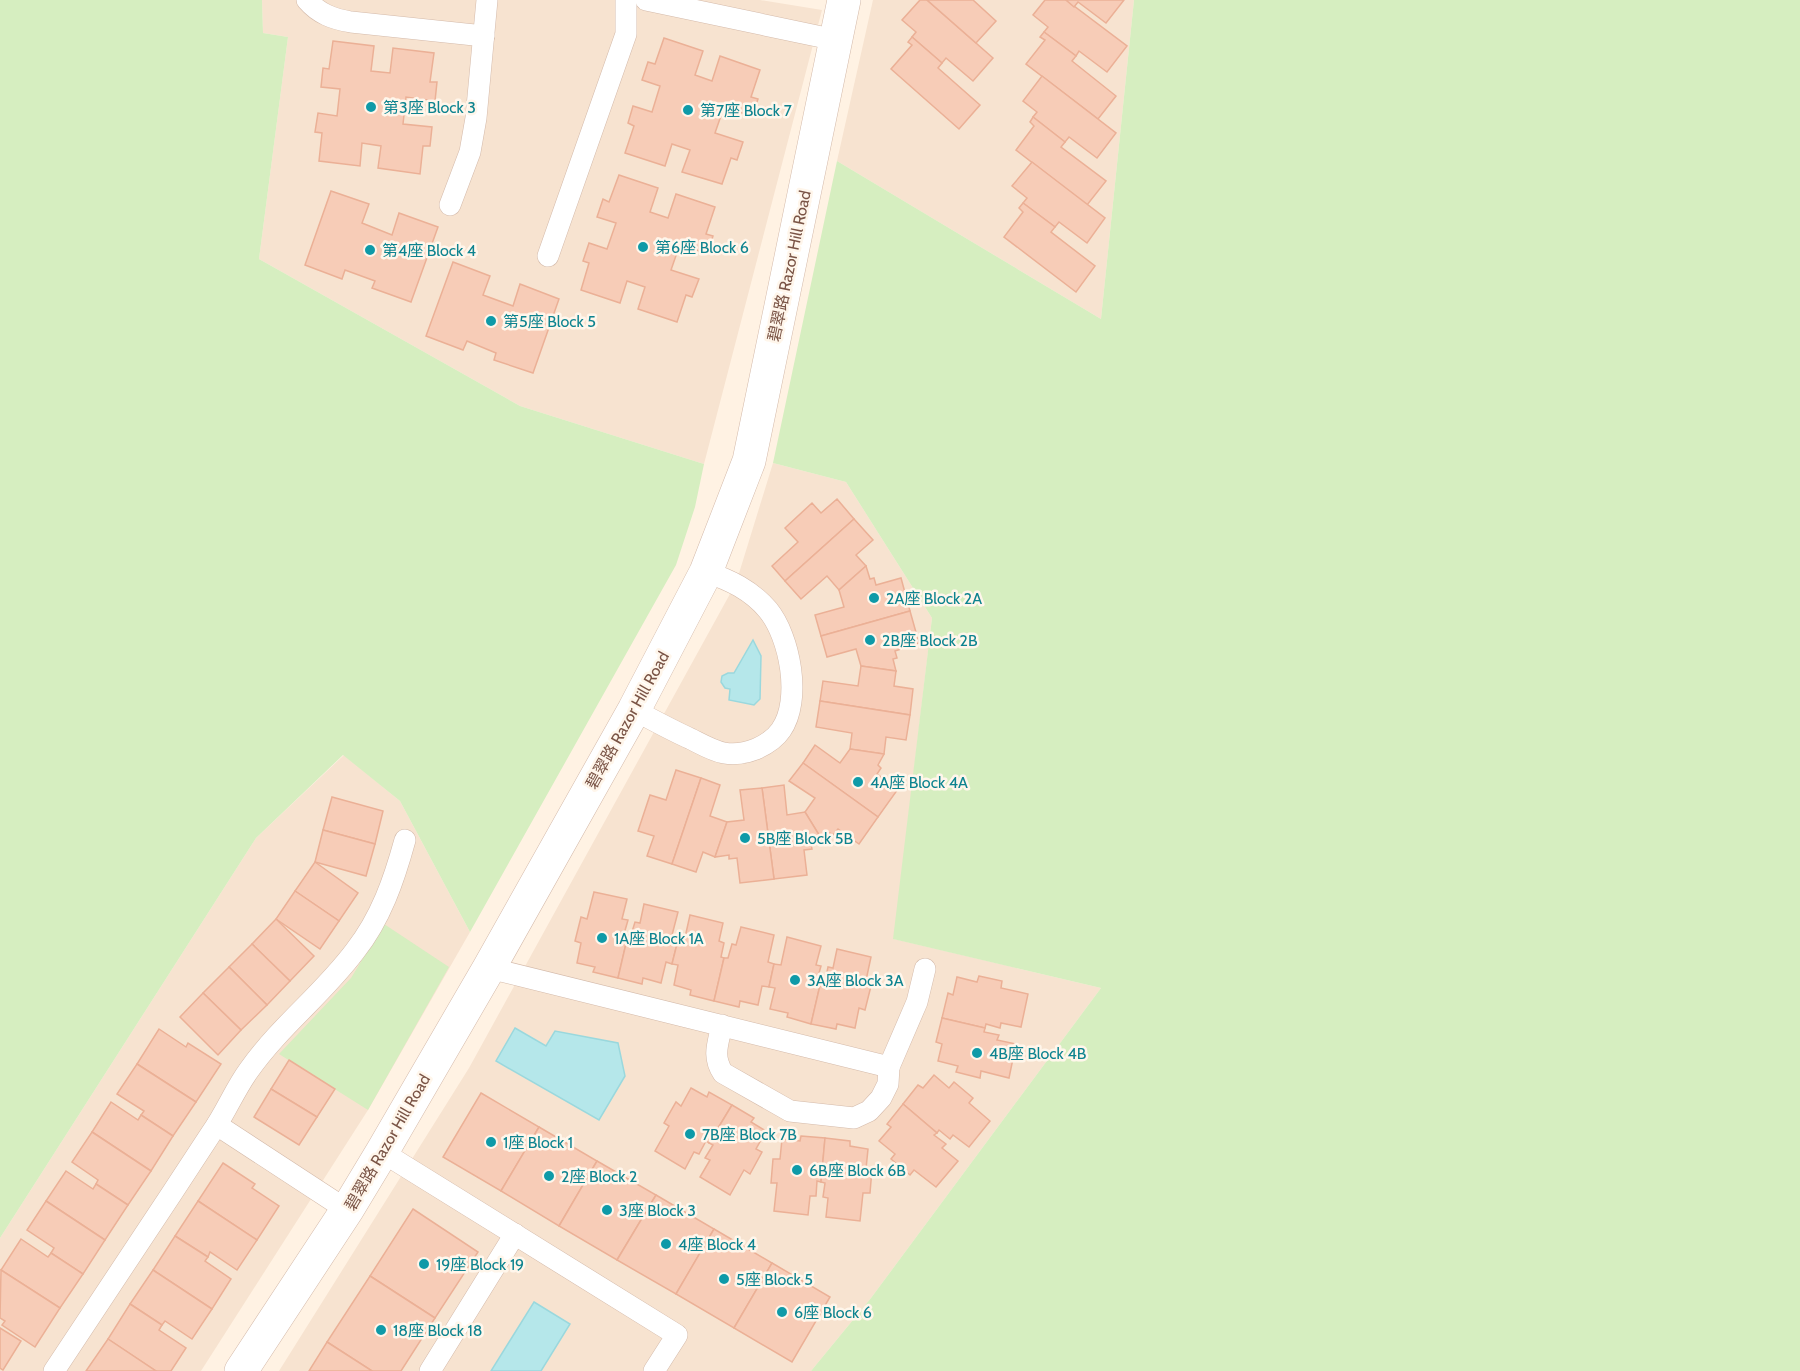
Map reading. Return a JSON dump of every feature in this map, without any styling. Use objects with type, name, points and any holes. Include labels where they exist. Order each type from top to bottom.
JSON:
[{"type":"street","name":"碧翠路 Razor Hill Road","points":[[242,1371],[347,1210],[489,968],[634,710],[706,572],[748,461],[844,0]]},
{"type":"lane","points":[[307,0],[314,8],[331,18],[484,36]]},
{"type":"lane","points":[[450,205],[470,152],[476,118],[487,0]]},
{"type":"lane","points":[[548,256],[626,34],[626,0]]},
{"type":"lane","points":[[646,0],[836,40]]},
{"type":"lane","points":[[634,710],[706,747],[725,754],[746,753],[765,745],[781,731],[789,712],[791,670],[788,649],[780,629],[769,611],[754,596],[736,583],[706,572]]},
{"type":"lane","points":[[54,1371],[217,1125],[248,1071],[274,1038],[356,951],[377,917],[390,889],[405,840]]},
{"type":"lane","points":[[489,968],[890,1067]]},
{"type":"lane","points":[[722,1025],[716,1052],[717,1063],[723,1073],[790,1111],[854,1118],[869,1111],[881,1098],[888,1084],[890,1067],[917,1002],[924,969]]},
{"type":"lane","points":[[217,1125],[347,1210]]},
{"type":"lane","points":[[382,1152],[677,1335],[654,1371]]},
{"type":"lane","points":[[430,1371],[515,1234]]},
{"type":"shaded area","points":[[262,0],[760,0],[822,10],[704,464],[520,406],[259,259],[288,37],[263,33]]},
{"type":"shaded area","points":[[873,0],[1134,0],[1101,319],[837,161]]},
{"type":"shaded area","points":[[773,463],[846,482],[932,618],[894,939],[1101,988],[871,1298],[811,1371],[279,1371],[469,1068],[736,583]]},
{"type":"shaded area","points":[[344,755],[400,801],[470,932],[368,1110],[201,1371],[0,1371],[0,1238],[256,838]]},
{"type":"green space","points":[[0,0],[262,0],[263,33],[288,37],[259,259],[520,406],[704,464],[695,507],[676,565],[470,932],[400,801],[343,755],[256,838],[0,1238]]},
{"type":"green space","points":[[1134,0],[1800,0],[1800,1371],[811,1371],[871,1298],[1101,988],[893,939],[932,618],[846,482],[773,463],[837,161],[1101,319]]},
{"type":"green space","points":[[384,924],[449,967],[368,1110],[279,1054],[351,978]]},
{"type":"water","points":[[753,640],[761,656],[760,699],[754,705],[729,700],[730,689],[725,688],[721,682],[722,676],[734,673]]},
{"type":"water","points":[[515,1028],[546,1046],[555,1031],[618,1043],[625,1076],[599,1120],[496,1061]]},
{"type":"water","points":[[534,1302],[570,1324],[541,1371],[491,1371]]},
{"type":"building","points":[[920,0],[927,0],[993,58],[973,81],[946,58],[942,63],[912,37],[916,32],[902,20]]},
{"type":"building","points":[[927,0],[973,0],[996,21],[976,43]]},
{"type":"building","points":[[1045,0],[1066,0],[1127,46],[1107,72],[1079,51],[1076,56],[1044,32],[1048,27],[1033,15]]},
{"type":"building","points":[[1066,0],[1124,0],[1106,23],[1078,2],[1074,7]]},
{"type":"building","points":[[1044,32],[1076,56],[1072,61],[1116,96],[1098,119],[1026,64],[1045,40],[1040,37]]},
{"type":"building","points":[[912,37],[942,63],[938,68],[980,105],[959,129],[891,69],[912,45],[908,42]]},
{"type":"building","name":"第7座 Block 7","points":[[664,38],[703,51],[695,75],[712,81],[720,56],[760,70],[751,97],[758,99],[752,116],[724,107],[715,133],[743,142],[737,160],[731,158],[722,184],[682,172],[690,150],[672,144],[665,166],[625,153],[634,126],[628,123],[633,106],[652,112],[660,86],[642,80],[648,62],[655,64]]},
{"type":"building","name":"第3座 Block 3","points":[[333,41],[374,46],[371,71],[390,73],[393,48],[434,53],[430,82],[437,82],[435,101],[406,97],[403,124],[432,127],[430,146],[423,146],[420,174],[378,168],[381,146],[362,143],[360,166],[319,161],[322,133],[315,132],[318,113],[337,116],[340,89],[321,87],[323,68],[329,69]]},
{"type":"building","points":[[1042,76],[1116,133],[1097,158],[1069,137],[1065,142],[1033,117],[1037,112],[1023,101]]},
{"type":"building","points":[[1033,117],[1065,142],[1061,147],[1106,181],[1087,205],[1016,150],[1034,126],[1030,122]]},
{"type":"building","points":[[1032,162],[1105,218],[1087,243],[1059,222],[1055,227],[1023,203],[1027,198],[1012,186]]},
{"type":"building","name":"第6座 Block 6","points":[[619,175],[658,188],[650,212],[668,218],[676,194],[715,207],[706,234],[713,236],[707,254],[680,244],[671,270],[699,279],[692,297],[686,295],[677,322],[638,309],[645,287],[627,281],[620,303],[581,290],[589,263],[583,261],[589,243],[607,249],[616,223],[597,217],[603,199],[609,202]]},
{"type":"building","name":"第4座 Block 4","points":[[331,191],[369,204],[362,223],[392,235],[399,213],[438,227],[411,302],[372,288],[375,281],[345,270],[342,279],[305,265]]},
{"type":"building","points":[[1023,203],[1055,227],[1051,232],[1095,266],[1076,292],[1004,237],[1023,212],[1019,208]]},
{"type":"building","name":"第5座 Block 5","points":[[453,262],[490,276],[483,295],[513,306],[520,284],[559,299],[533,373],[494,360],[496,353],[467,341],[463,350],[426,336]]},
{"type":"building","points":[[837,499],[854,519],[785,581],[772,566],[798,542],[785,528],[812,503],[821,513]]},
{"type":"building","points":[[854,519],[873,540],[856,555],[866,566],[839,590],[827,576],[801,599],[785,581]]},
{"type":"building","name":"2A座 Block 2A","points":[[866,566],[870,579],[874,578],[876,585],[901,578],[910,611],[821,636],[815,615],[844,607],[839,590]]},
{"type":"building","name":"2B座 Block 2B","points":[[910,611],[919,643],[895,651],[897,658],[893,659],[896,671],[861,666],[856,649],[827,657],[821,636]]},
{"type":"building","points":[[861,666],[896,671],[894,686],[913,689],[910,715],[820,701],[823,681],[858,686]]},
{"type":"building","points":[[820,701],[910,715],[906,740],[886,737],[884,754],[850,749],[852,733],[816,727]]},
{"type":"building","name":"4A座 Block 4A","points":[[815,745],[840,763],[850,749],[884,754],[878,765],[881,768],[877,774],[898,789],[878,817],[803,763]]},
{"type":"building","points":[[803,763],[878,817],[859,844],[838,829],[833,835],[830,833],[824,843],[805,812],[815,798],[789,781]]},
{"type":"building","points":[[676,770],[701,778],[672,864],[647,856],[654,836],[638,831],[650,795],[666,800]]},
{"type":"building","points":[[701,778],[720,785],[710,816],[727,822],[715,857],[703,852],[696,872],[672,864]]},
{"type":"building","points":[[784,785],[787,815],[805,812],[824,843],[811,844],[812,849],[804,850],[807,875],[774,879],[762,788]]},
{"type":"building","name":"5B座 Block 5B","points":[[762,788],[774,879],[740,883],[737,858],[729,859],[729,855],[715,857],[727,822],[744,820],[740,790]]},
{"type":"building","points":[[332,797],[383,811],[375,844],[323,830]]},
{"type":"building","points":[[323,830],[375,844],[366,876],[315,862]]},
{"type":"building","points":[[315,862],[358,893],[339,921],[295,891]]},
{"type":"building","points":[[295,891],[339,921],[320,949],[276,919]]},
{"type":"building","name":"1A座 Block 1A","points":[[594,892],[627,899],[622,919],[628,920],[624,934],[628,935],[618,978],[593,972],[595,967],[577,963],[581,943],[575,941],[581,917],[587,919]]},
{"type":"building","points":[[644,904],[678,912],[671,939],[678,940],[672,964],[666,962],[661,983],[643,978],[642,984],[618,978],[628,935],[631,935],[635,922],[640,923]]},
{"type":"building","points":[[690,915],[723,923],[719,941],[724,943],[721,957],[724,958],[714,1001],[690,995],[691,990],[674,985],[678,965],[672,964],[678,940],[684,942]]},
{"type":"building","points":[[276,919],[314,956],[290,981],[252,944]]},
{"type":"building","points":[[741,927],[774,935],[768,962],[774,964],[769,987],[762,986],[758,1005],[740,1001],[739,1007],[714,1001],[724,958],[728,958],[732,944],[736,945]]},
{"type":"building","name":"3A座 Block 3A","points":[[787,937],[821,946],[816,965],[821,966],[817,980],[821,981],[811,1024],[787,1017],[788,1013],[770,1009],[775,988],[769,987],[774,964],[781,965]]},
{"type":"building","points":[[252,944],[290,981],[267,1005],[229,967]]},
{"type":"building","points":[[837,949],[871,957],[865,985],[871,986],[865,1010],[859,1008],[855,1028],[837,1024],[836,1029],[811,1024],[821,981],[825,982],[828,967],[833,968]]},
{"type":"building","points":[[229,967],[267,1005],[241,1030],[203,993]]},
{"type":"building","points":[[979,976],[1002,981],[1001,988],[1028,994],[1021,1027],[1001,1023],[1000,1028],[986,1024],[985,1028],[942,1018],[948,993],[953,995],[957,977],[977,982]]},
{"type":"building","points":[[203,993],[241,1030],[218,1055],[180,1017]]},
{"type":"building","name":"4B座 Block 4B","points":[[942,1018],[985,1028],[984,1032],[999,1035],[997,1040],[1016,1044],[1009,1078],[981,1071],[980,1078],[956,1072],[958,1066],[938,1061],[942,1044],[936,1042]]},
{"type":"building","points":[[159,1029],[186,1047],[188,1043],[221,1064],[196,1102],[137,1064]]},
{"type":"building","points":[[289,1060],[335,1089],[317,1117],[271,1089]]},
{"type":"building","points":[[137,1064],[196,1102],[173,1136],[141,1115],[144,1111],[117,1094]]},
{"type":"building","points":[[934,1075],[949,1088],[954,1082],[973,1098],[969,1103],[990,1121],[969,1147],[953,1135],[950,1139],[939,1130],[937,1133],[903,1104],[918,1085],[923,1088]]},
{"type":"building","name":"7B座 Block 7B","points":[[691,1088],[707,1097],[709,1092],[732,1105],[709,1143],[706,1141],[699,1154],[694,1152],[685,1169],[655,1151],[669,1126],[664,1123],[676,1102],[681,1106]]},
{"type":"building","points":[[271,1089],[317,1117],[299,1145],[254,1117]]},
{"type":"building","name":"1座 Block 1","points":[[481,1093],[539,1127],[501,1191],[443,1157]]},
{"type":"building","points":[[111,1102],[138,1120],[141,1115],[173,1136],[151,1171],[92,1132]]},
{"type":"building","points":[[903,1104],[937,1133],[934,1135],[946,1144],[942,1148],[958,1161],[936,1187],[914,1170],[910,1175],[891,1159],[895,1154],[879,1141],[891,1127],[887,1124]]},
{"type":"building","points":[[732,1105],[754,1118],[751,1122],[766,1131],[756,1149],[762,1152],[750,1174],[744,1170],[730,1195],[700,1177],[710,1160],[705,1158],[713,1145],[709,1143]]},
{"type":"building","name":"2座 Block 2","points":[[539,1127],[597,1161],[559,1226],[501,1191]]},
{"type":"building","points":[[92,1132],[151,1171],[128,1205],[96,1184],[98,1180],[72,1162]]},
{"type":"building","name":"6B座 Block 6B","points":[[801,1136],[825,1138],[821,1182],[817,1181],[816,1196],[810,1196],[808,1215],[774,1211],[777,1183],[771,1183],[773,1159],[780,1159],[782,1139],[800,1141]]},
{"type":"building","points":[[825,1138],[850,1141],[850,1146],[868,1149],[866,1169],[872,1169],[870,1193],[863,1193],[860,1221],[826,1217],[828,1198],[823,1197],[825,1183],[821,1182]]},
{"type":"building","name":"3座 Block 3","points":[[597,1161],[656,1195],[617,1260],[559,1226]]},
{"type":"building","points":[[223,1163],[255,1184],[252,1188],[279,1206],[257,1240],[198,1201]]},
{"type":"building","points":[[66,1171],[93,1189],[96,1184],[128,1205],[105,1240],[46,1201]]},
{"type":"building","name":"4座 Block 4","points":[[656,1195],[714,1229],[676,1294],[617,1260]]},
{"type":"building","points":[[46,1201],[105,1240],[83,1274],[51,1253],[54,1248],[27,1230]]},
{"type":"building","points":[[198,1201],[257,1240],[237,1270],[210,1252],[208,1257],[175,1236]]},
{"type":"building","name":"19座 Block 19","points":[[413,1209],[478,1252],[435,1318],[370,1276]]},
{"type":"building","name":"5座 Block 5","points":[[714,1229],[772,1263],[734,1328],[676,1294]]},
{"type":"building","points":[[175,1236],[208,1257],[205,1261],[231,1279],[212,1309],[153,1270]]},
{"type":"building","points":[[21,1239],[48,1257],[51,1253],[83,1274],[60,1308],[1,1270]]},
{"type":"building","name":"6座 Block 6","points":[[772,1263],[830,1297],[792,1362],[734,1328]]},
{"type":"building","points":[[1,1270],[60,1308],[35,1347],[2,1325],[5,1321],[0,1318]]},
{"type":"building","points":[[153,1270],[212,1309],[192,1339],[165,1321],[162,1325],[130,1304]]},
{"type":"building","name":"18座 Block 18","points":[[370,1276],[435,1318],[401,1371],[372,1371],[327,1342]]},
{"type":"building","points":[[130,1304],[162,1325],[159,1330],[186,1348],[171,1371],[156,1371],[108,1339]]},
{"type":"building","points":[[0,1328],[21,1341],[3,1370],[0,1368]]},
{"type":"building","points":[[108,1339],[156,1371],[86,1371]]},
{"type":"building","points":[[327,1342],[372,1371],[309,1371]]},
{"type":"place","name":"第3座 Block 3","points":[[371,107]]},
{"type":"place","name":"第7座 Block 7","points":[[688,110]]},
{"type":"place","name":"第6座 Block 6","points":[[643,247]]},
{"type":"place","name":"第4座 Block 4","points":[[370,250]]},
{"type":"place","name":"第5座 Block 5","points":[[491,321]]},
{"type":"place","name":"2A座 Block 2A","points":[[874,598]]},
{"type":"place","name":"2B座 Block 2B","points":[[870,640]]},
{"type":"place","name":"4A座 Block 4A","points":[[858,782]]},
{"type":"place","name":"5B座 Block 5B","points":[[745,838]]},
{"type":"place","name":"1A座 Block 1A","points":[[602,938]]},
{"type":"place","name":"3A座 Block 3A","points":[[795,980]]},
{"type":"place","name":"4B座 Block 4B","points":[[977,1053]]},
{"type":"place","name":"7B座 Block 7B","points":[[690,1134]]},
{"type":"place","name":"1座 Block 1","points":[[491,1142]]},
{"type":"place","name":"6B座 Block 6B","points":[[797,1170]]},
{"type":"place","name":"2座 Block 2","points":[[549,1176]]},
{"type":"place","name":"3座 Block 3","points":[[607,1210]]},
{"type":"place","name":"4座 Block 4","points":[[666,1244]]},
{"type":"place","name":"19座 Block 19","points":[[424,1264]]},
{"type":"place","name":"5座 Block 5","points":[[724,1279]]},
{"type":"place","name":"6座 Block 6","points":[[782,1312]]},
{"type":"place","name":"18座 Block 18","points":[[381,1330]]}]
